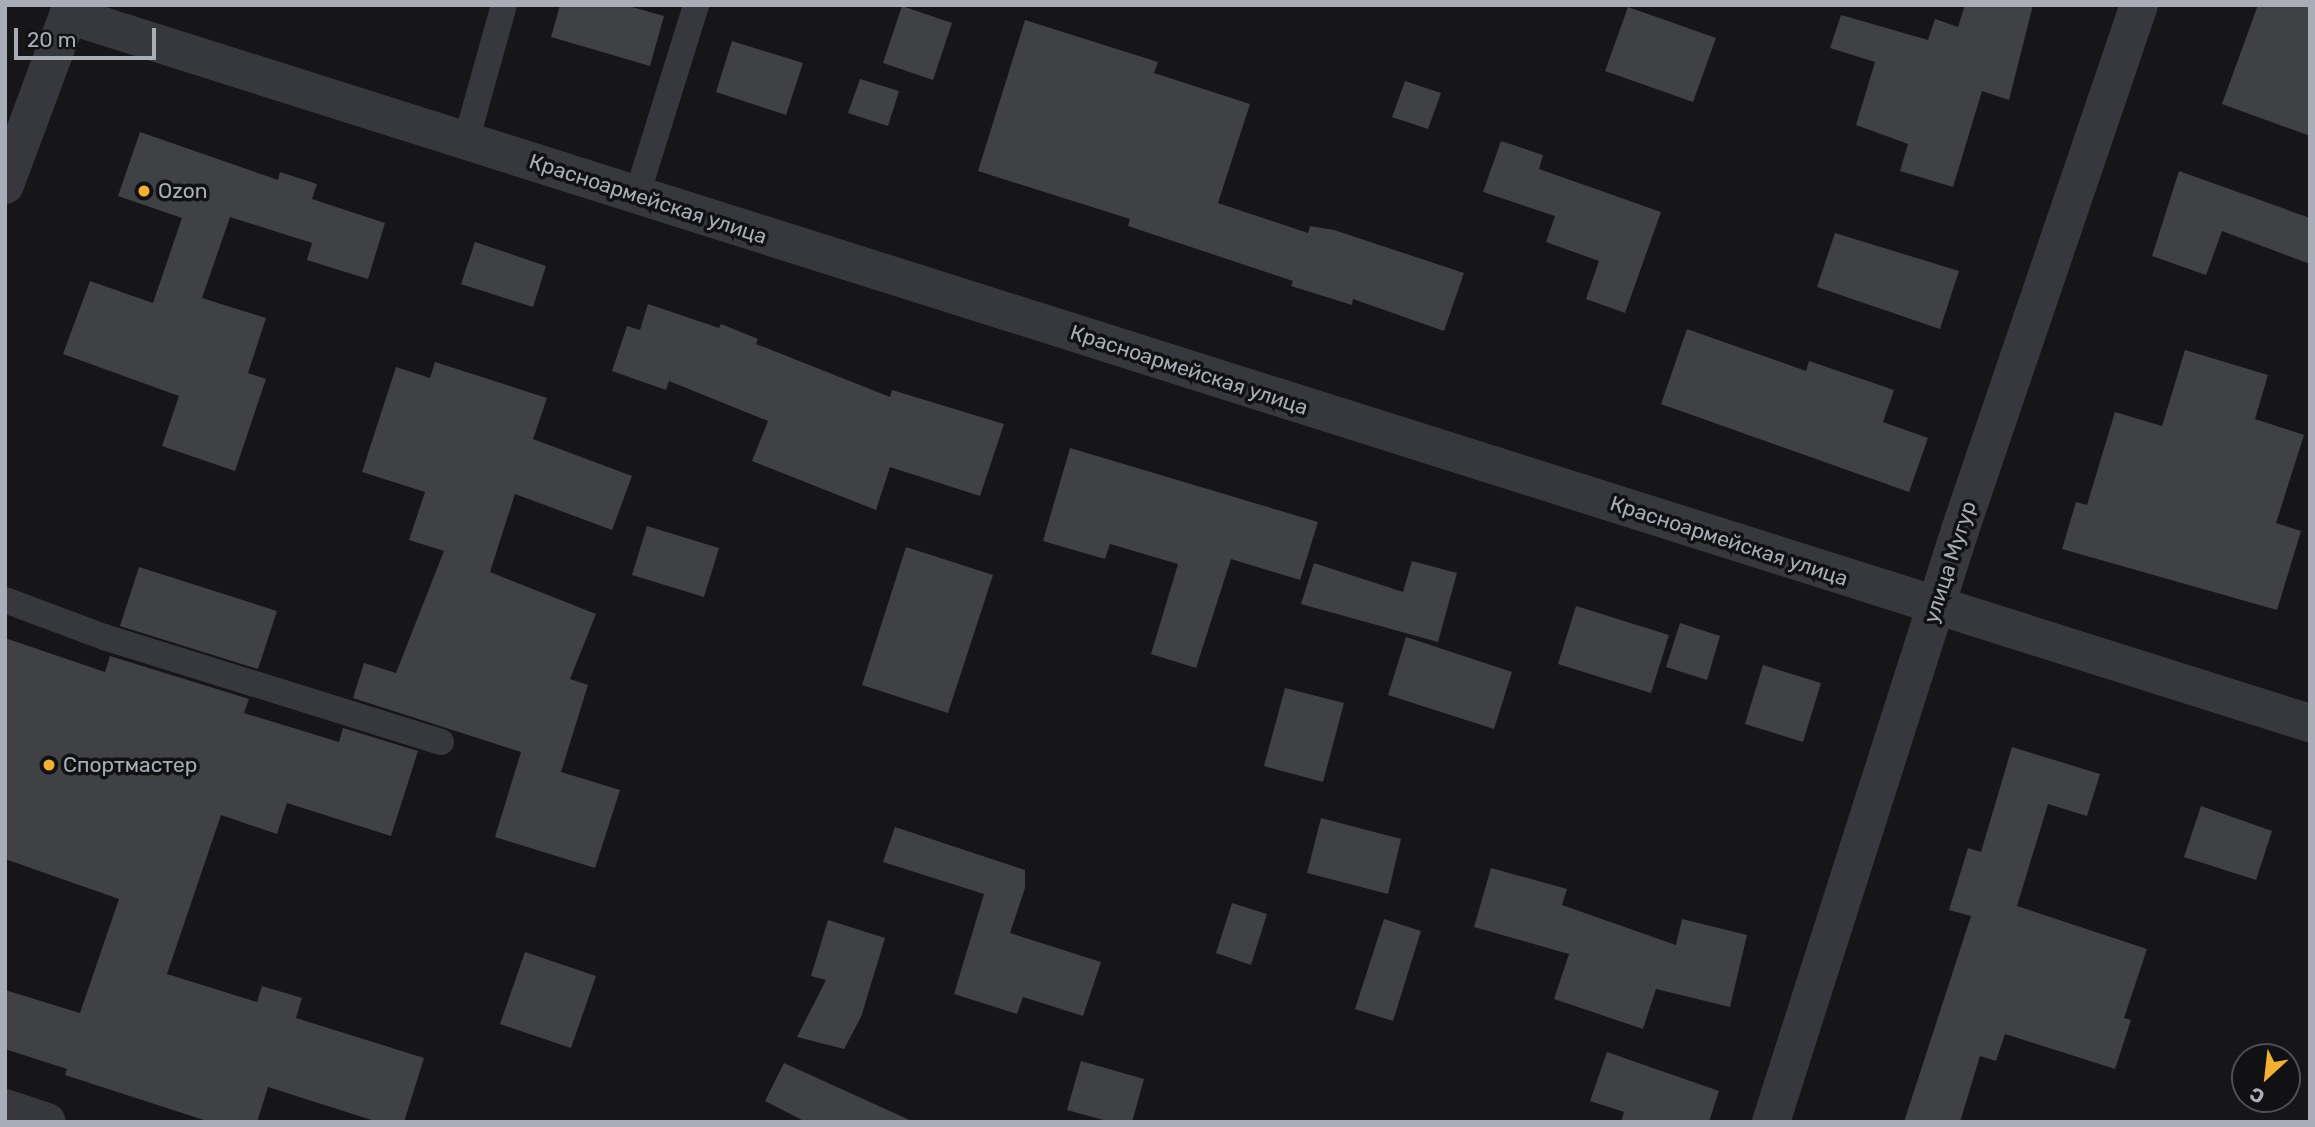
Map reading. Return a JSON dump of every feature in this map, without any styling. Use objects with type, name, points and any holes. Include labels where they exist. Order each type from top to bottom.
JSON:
[{"type":"street","name":"улица Мугур","points":[[1771,1122],[1936,607],[2139,5]]},
{"type":"street","name":"Красноармейская улица","points":[[64,8],[466,141],[2310,723]]},
{"type":"street","points":[[5,185],[64,8]]},
{"type":"street","points":[[5,1108],[47,1122]]},
{"type":"lane","points":[[466,141],[504,5]]},
{"type":"lane","points":[[637,195],[696,5]]},
{"type":"lane","points":[[5,600],[104,637],[441,742]]},
{"type":"building","points":[[560,5],[625,5],[664,16],[650,66],[551,37]]},
{"type":"building","points":[[1965,5],[2033,5],[2009,100],[1982,91],[1953,187],[1900,171],[1908,144],[1856,125],[1875,62],[1830,48],[1841,15],[1928,40],[1935,19],[1958,27]]},
{"type":"building","points":[[2258,5],[2310,5],[2310,136],[2222,104]]},
{"type":"building","points":[[902,6],[952,23],[933,80],[883,63]]},
{"type":"building","points":[[1628,7],[1716,38],[1693,102],[1605,71]]},
{"type":"building","points":[[1025,20],[1158,62],[1154,73],[1250,104],[1218,203],[1308,233],[1310,226],[1334,230],[1464,273],[1444,331],[1353,299],[1352,305],[1291,286],[1293,281],[1128,226],[1130,219],[978,171]]},
{"type":"building","points":[[732,41],[803,63],[786,115],[716,92]]},
{"type":"building","points":[[860,79],[899,91],[888,126],[848,113]]},
{"type":"building","points":[[1405,81],[1441,93],[1428,129],[1392,117]]},
{"type":"building","points":[[140,132],[278,180],[280,172],[317,184],[312,199],[385,223],[368,279],[307,260],[312,243],[230,217],[202,298],[266,318],[248,373],[266,379],[235,471],[162,446],[179,396],[63,354],[90,281],[153,303],[182,218],[118,196]]},
{"type":"building","points":[[1501,141],[1543,155],[1539,169],[1661,212],[1625,313],[1586,299],[1599,261],[1546,242],[1555,216],[1483,192]]},
{"type":"building","points":[[2179,171],[2310,218],[2310,264],[2222,231],[2206,275],[2152,256]]},
{"type":"building","points":[[1835,233],[1959,271],[1940,329],[1817,287]]},
{"type":"building","points":[[475,242],[546,266],[533,307],[461,284]]},
{"type":"building","points":[[648,304],[719,328],[721,324],[758,339],[756,344],[890,397],[892,390],[1004,424],[980,496],[890,467],[876,510],[752,461],[768,421],[669,381],[666,390],[612,371],[627,326],[640,330]]},
{"type":"building","points":[[1687,329],[1806,371],[1809,361],[1894,390],[1883,422],[1928,438],[1909,492],[1661,404]]},
{"type":"building","points":[[2185,350],[2268,375],[2255,419],[2304,435],[2276,523],[2301,531],[2277,610],[2062,549],[2076,502],[2087,505],[2115,412],[2162,426]]},
{"type":"building","points":[[435,362],[547,398],[533,439],[632,476],[612,530],[515,494],[490,572],[596,614],[570,679],[588,685],[561,772],[620,790],[595,868],[495,837],[521,752],[353,698],[364,663],[396,673],[444,551],[409,540],[425,492],[362,472],[396,367],[430,378]]},
{"type":"building","points":[[1070,448],[1318,522],[1300,580],[1231,559],[1196,668],[1151,654],[1178,564],[1110,544],[1105,559],[1043,541]]},
{"type":"building","points":[[647,526],[719,548],[704,597],[632,575]]},
{"type":"building","points":[[906,547],[993,575],[948,713],[862,685]]},
{"type":"building","points":[[1412,561],[1457,573],[1438,642],[1301,604],[1314,563],[1403,592]]},
{"type":"building","points":[[139,567],[277,611],[258,669],[120,626]]},
{"type":"building","points":[[1576,606],[1669,635],[1651,693],[1558,664]]},
{"type":"building","points":[[1680,623],[1720,636],[1707,680],[1666,667]]},
{"type":"building","points":[[1406,637],[1512,672],[1494,729],[1388,695]]},
{"type":"building","points":[[5,638],[105,672],[110,656],[249,699],[244,713],[339,742],[343,728],[418,751],[391,836],[287,803],[277,834],[221,815],[167,974],[257,1002],[262,986],[302,998],[296,1018],[424,1058],[404,1122],[378,1122],[268,1087],[257,1122],[210,1122],[65,1075],[67,1069],[5,1049],[5,990],[80,1013],[119,899],[5,859]]},
{"type":"building","points":[[1763,665],[1821,683],[1803,742],[1745,724]]},
{"type":"building","points":[[1285,688],[1344,703],[1323,782],[1264,766]]},
{"type":"building","points":[[2012,747],[2100,774],[2087,816],[2048,804],[2017,906],[2147,949],[2124,1018],[2131,1020],[2115,1069],[2005,1034],[1996,1061],[1980,1056],[1960,1122],[1904,1122],[1971,916],[1949,910],[1968,848],[1981,852]]},
{"type":"building","points":[[2201,806],[2272,831],[2256,880],[2184,857]]},
{"type":"building","points":[[1321,818],[1401,839],[1388,894],[1307,873]]},
{"type":"building","points":[[895,827],[1025,870],[1025,888],[1010,933],[1101,962],[1083,1016],[1023,997],[1017,1014],[954,994],[984,894],[883,862]]},
{"type":"building","points":[[1491,868],[1567,889],[1562,905],[1676,945],[1682,919],[1747,935],[1730,1007],[1656,989],[1643,1029],[1554,999],[1569,954],[1474,927]]},
{"type":"building","points":[[1232,903],[1267,914],[1251,965],[1216,953]]},
{"type":"building","points":[[1384,919],[1421,931],[1393,1021],[1355,1009]]},
{"type":"building","points":[[828,920],[885,938],[861,1017],[844,1049],[797,1037],[826,980],[811,976]]},
{"type":"building","points":[[525,952],[596,976],[571,1048],[500,1024]]},
{"type":"building","points":[[1607,1052],[1719,1091],[1709,1122],[1621,1122],[1624,1112],[1590,1101]]},
{"type":"building","points":[[1081,1061],[1144,1079],[1132,1122],[1111,1122],[1067,1110]]},
{"type":"building","points":[[784,1063],[914,1122],[806,1122],[765,1101]]},
{"type":"place","name":"Ozon","points":[[144,191]]},
{"type":"place","name":"Спортмастер","points":[[49,765]]}]
